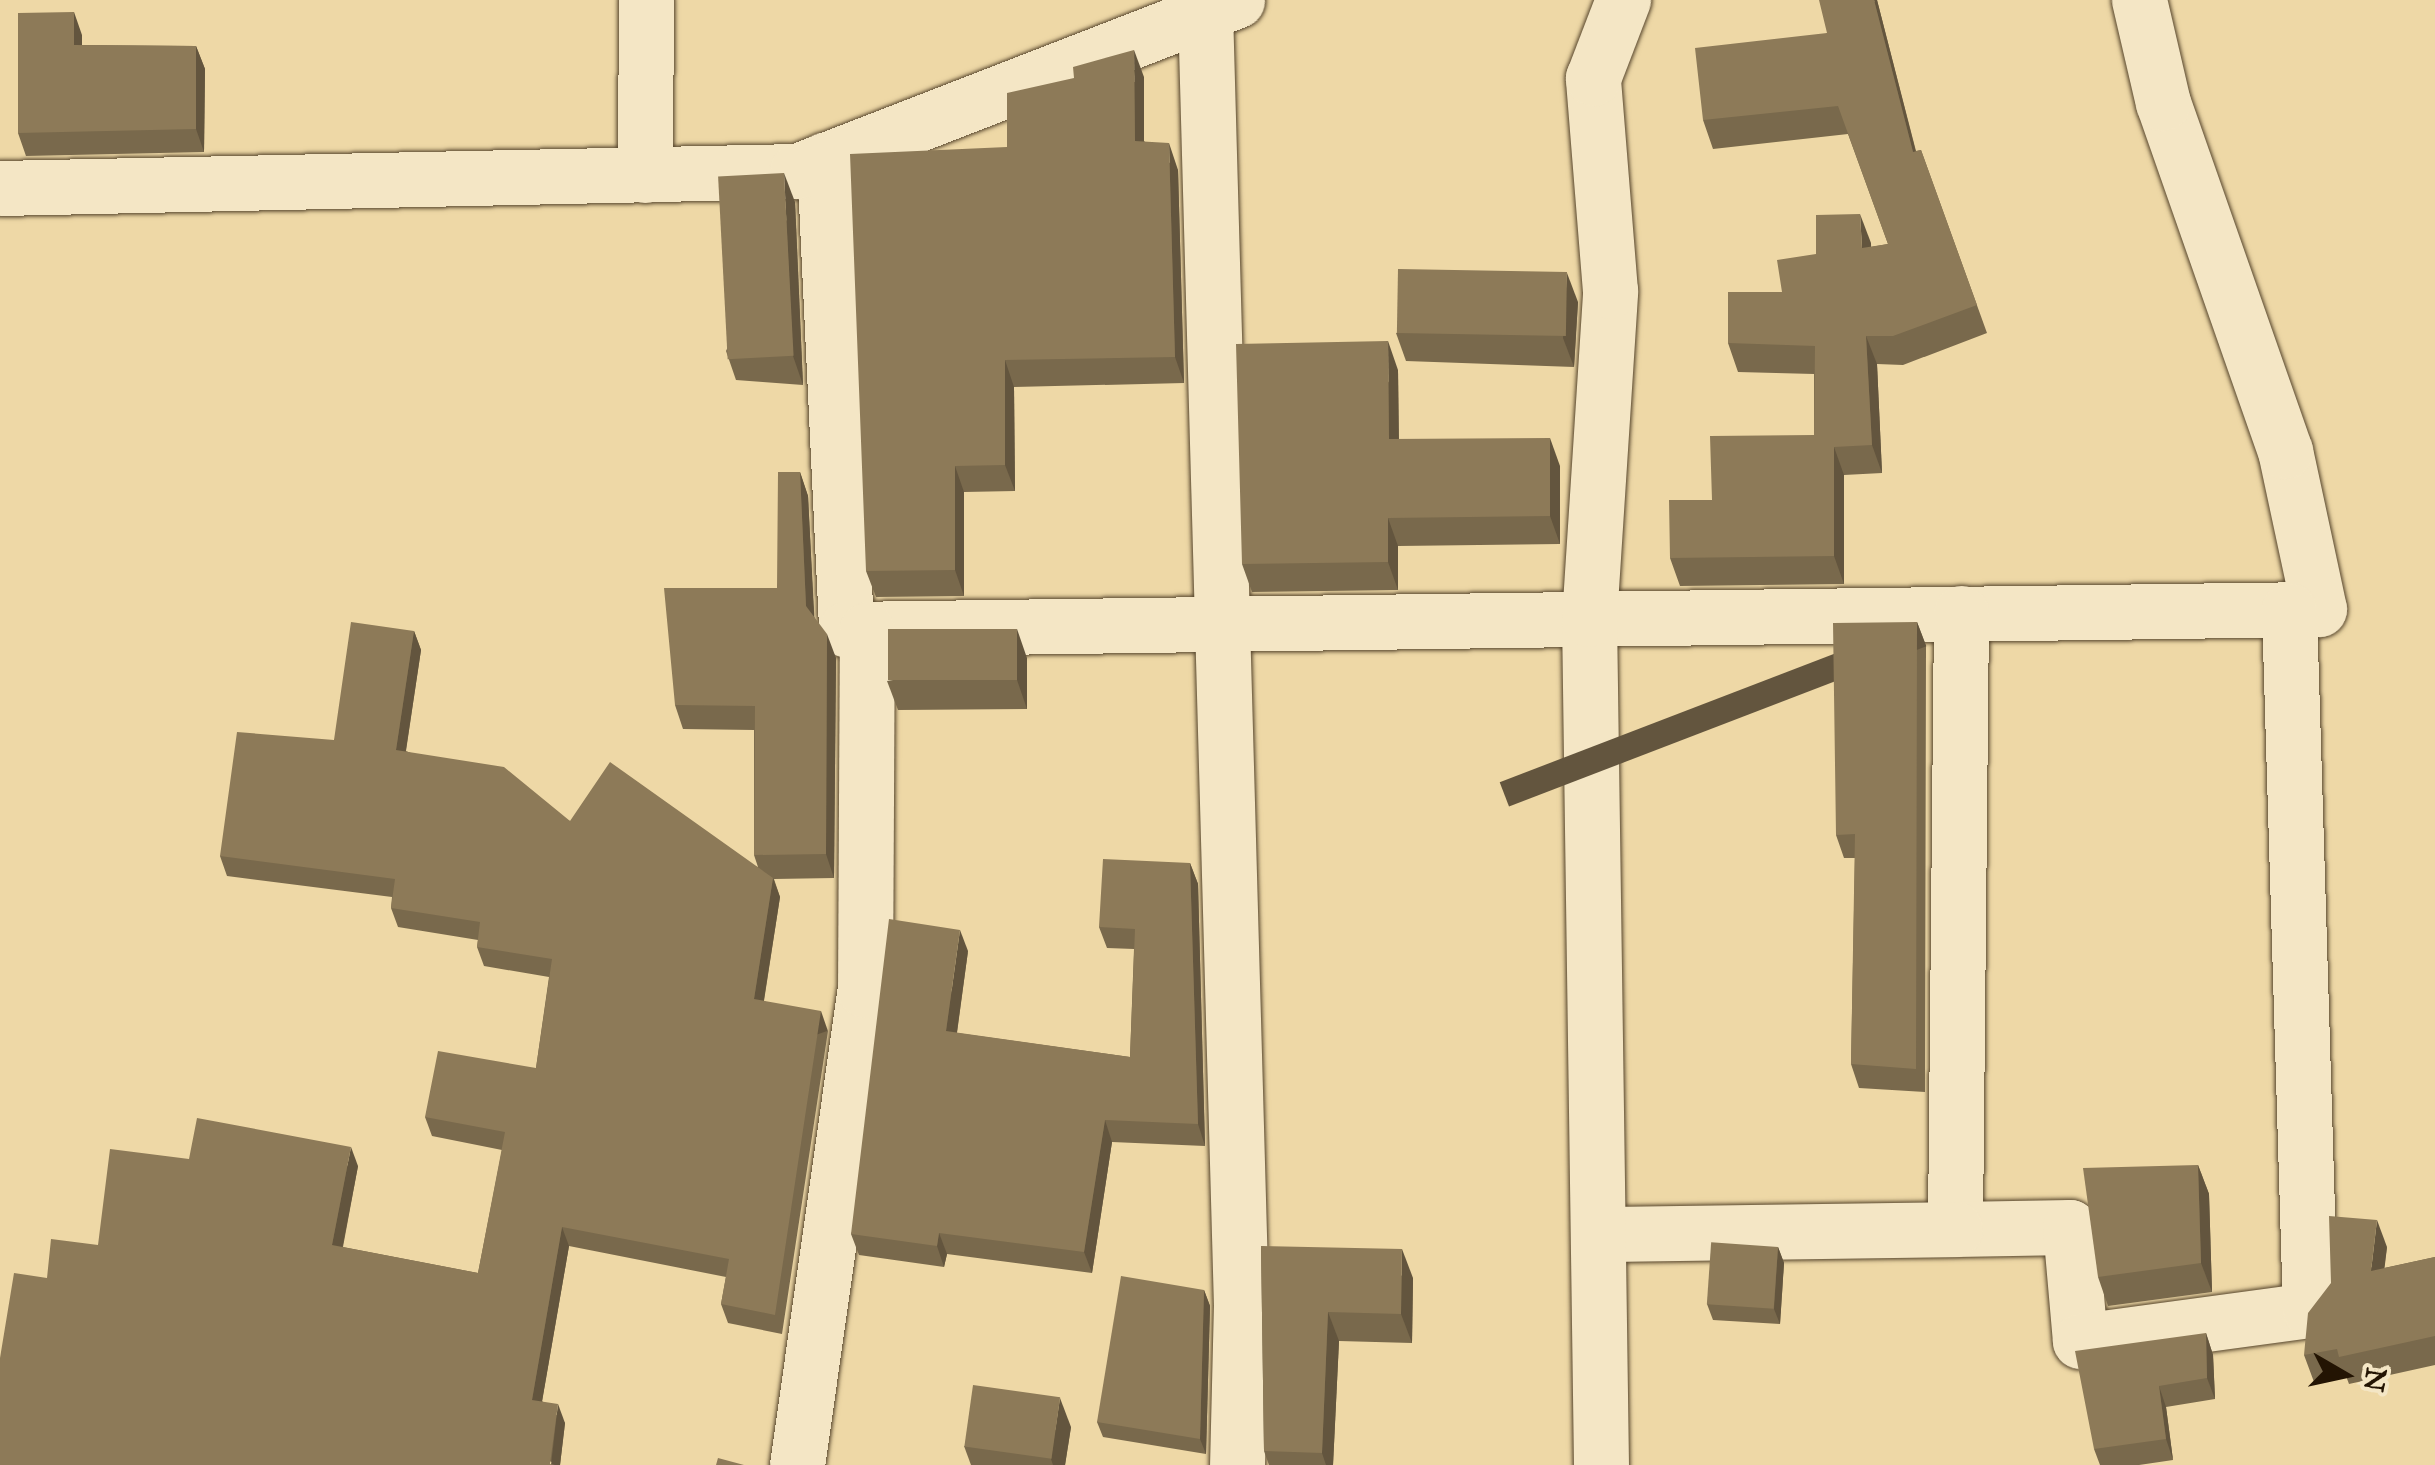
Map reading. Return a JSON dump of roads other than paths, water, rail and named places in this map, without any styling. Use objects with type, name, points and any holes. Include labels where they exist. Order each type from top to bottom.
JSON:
[{"type":"street","points":[[645,176],[646,0]]},
{"type":"street","points":[[1602,1465],[1590,619],[1610,291],[1594,78],[1623,0]]},
{"type":"street","points":[[824,160],[846,630],[2319,609],[2285,451],[2163,103],[2139,0]]},
{"type":"street","points":[[0,188],[798,171],[1191,9],[1226,624],[1238,1465]]},
{"type":"street","points":[[1600,1234],[2070,1227],[2080,1342],[2310,1310],[2290,610]]},
{"type":"street","points":[[1954,1229],[1961,613]]},
{"type":"street","points":[[797,1465],[865,990],[867,630]]}]
